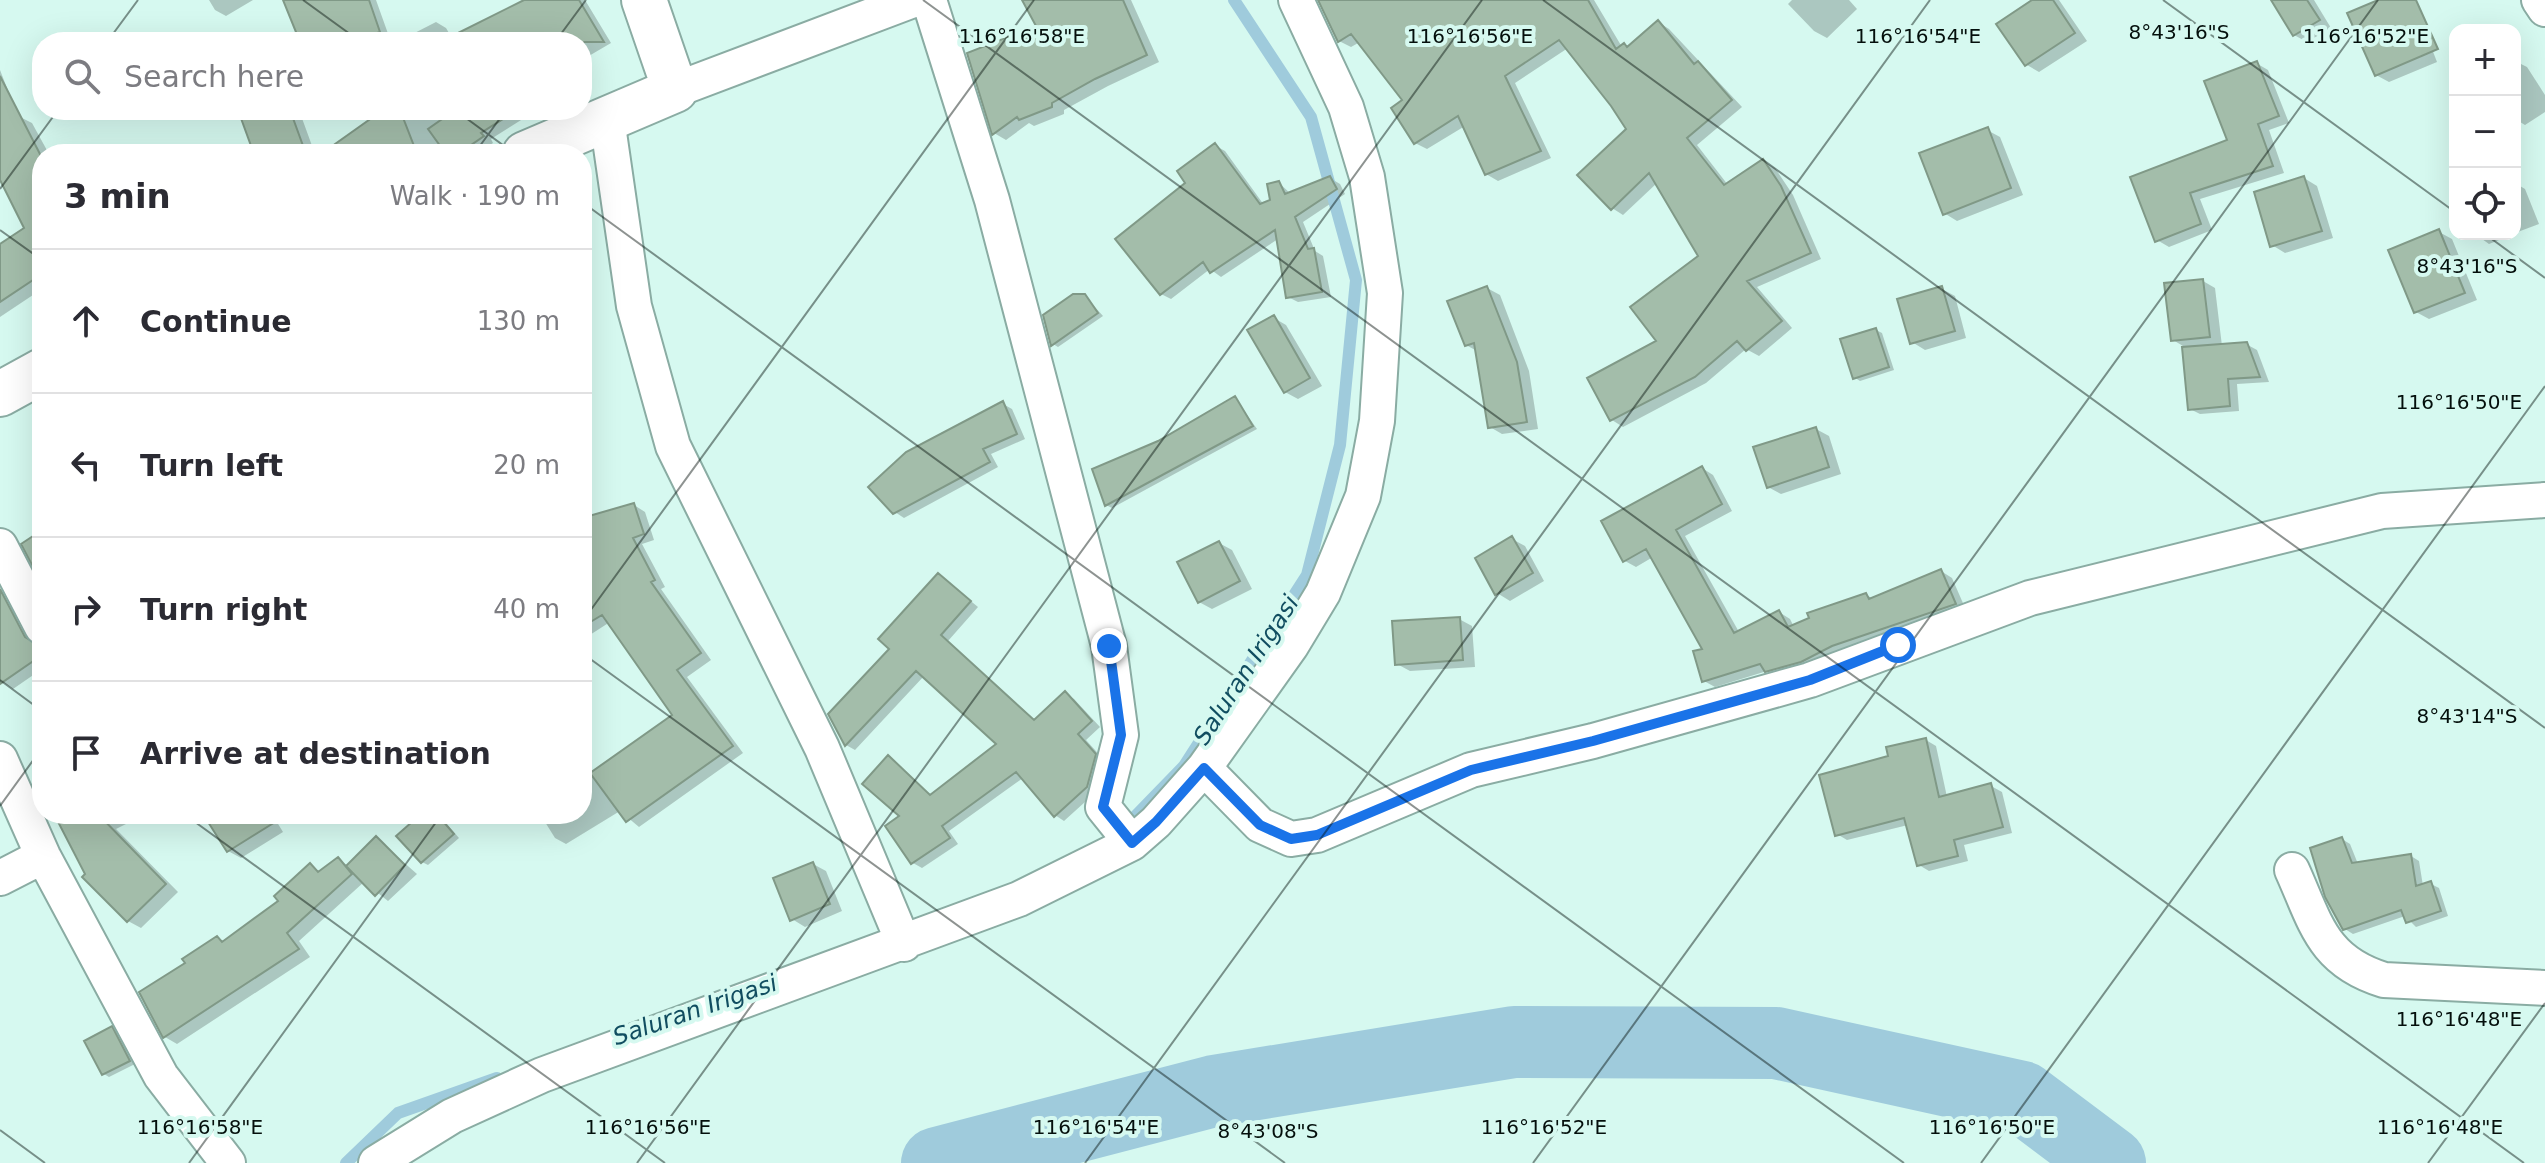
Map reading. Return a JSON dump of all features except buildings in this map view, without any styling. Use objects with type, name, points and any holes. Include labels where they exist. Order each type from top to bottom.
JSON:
[{"type":"street","points":[[644,0],[675,90]]},
{"type":"street","points":[[548,144],[675,90],[913,0]]},
{"type":"street","points":[[929,0],[992,200],[1109,646],[1121,735],[1103,807],[1127,839]]},
{"type":"street","points":[[376,1163],[452,1116],[542,1075],[1019,899],[1156,822],[1204,768],[1291,646],[1330,579],[1363,496],[1377,421],[1385,293],[1367,177],[1346,107],[1296,0]]},
{"type":"street","points":[[2539,0],[2545,9]]},
{"type":"street","points":[[607,119],[634,306],[673,446],[822,748],[902,942]]},
{"type":"street","points":[[0,394],[32,376]]},
{"type":"street","points":[[1204,768],[1260,825],[1291,839],[1317,835],[1471,770],[1593,741],[1810,680],[2030,598],[2382,511],[2545,500]]},
{"type":"street","points":[[0,546],[32,608]]},
{"type":"street","points":[[0,759],[43,856],[161,1076],[228,1163]]},
{"type":"street","points":[[0,878],[43,856]]},
{"type":"street","points":[[2292,870],[2327,946],[2345,964],[2362,973],[2384,980],[2545,988]]},
{"type":"waterway","name":"Saluran Irigasi","points":[[1123,829],[1184,766],[1307,575],[1340,445],[1356,280],[1311,117],[1234,0]]},
{"type":"waterway","points":[[937,1163],[1214,1091],[1514,1042],[1776,1043],[2022,1097],[2110,1163]]},
{"type":"waterway","name":"Saluran Irigasi","points":[[346,1163],[398,1113],[497,1078]]},
{"type":"route","points":[[1109,646],[1121,735],[1119,753],[1103,807],[1132,843],[1156,822],[1204,768],[1260,825],[1285,838],[1317,835],[1471,770],[1593,741],[1810,680],[1898,645]]}]
